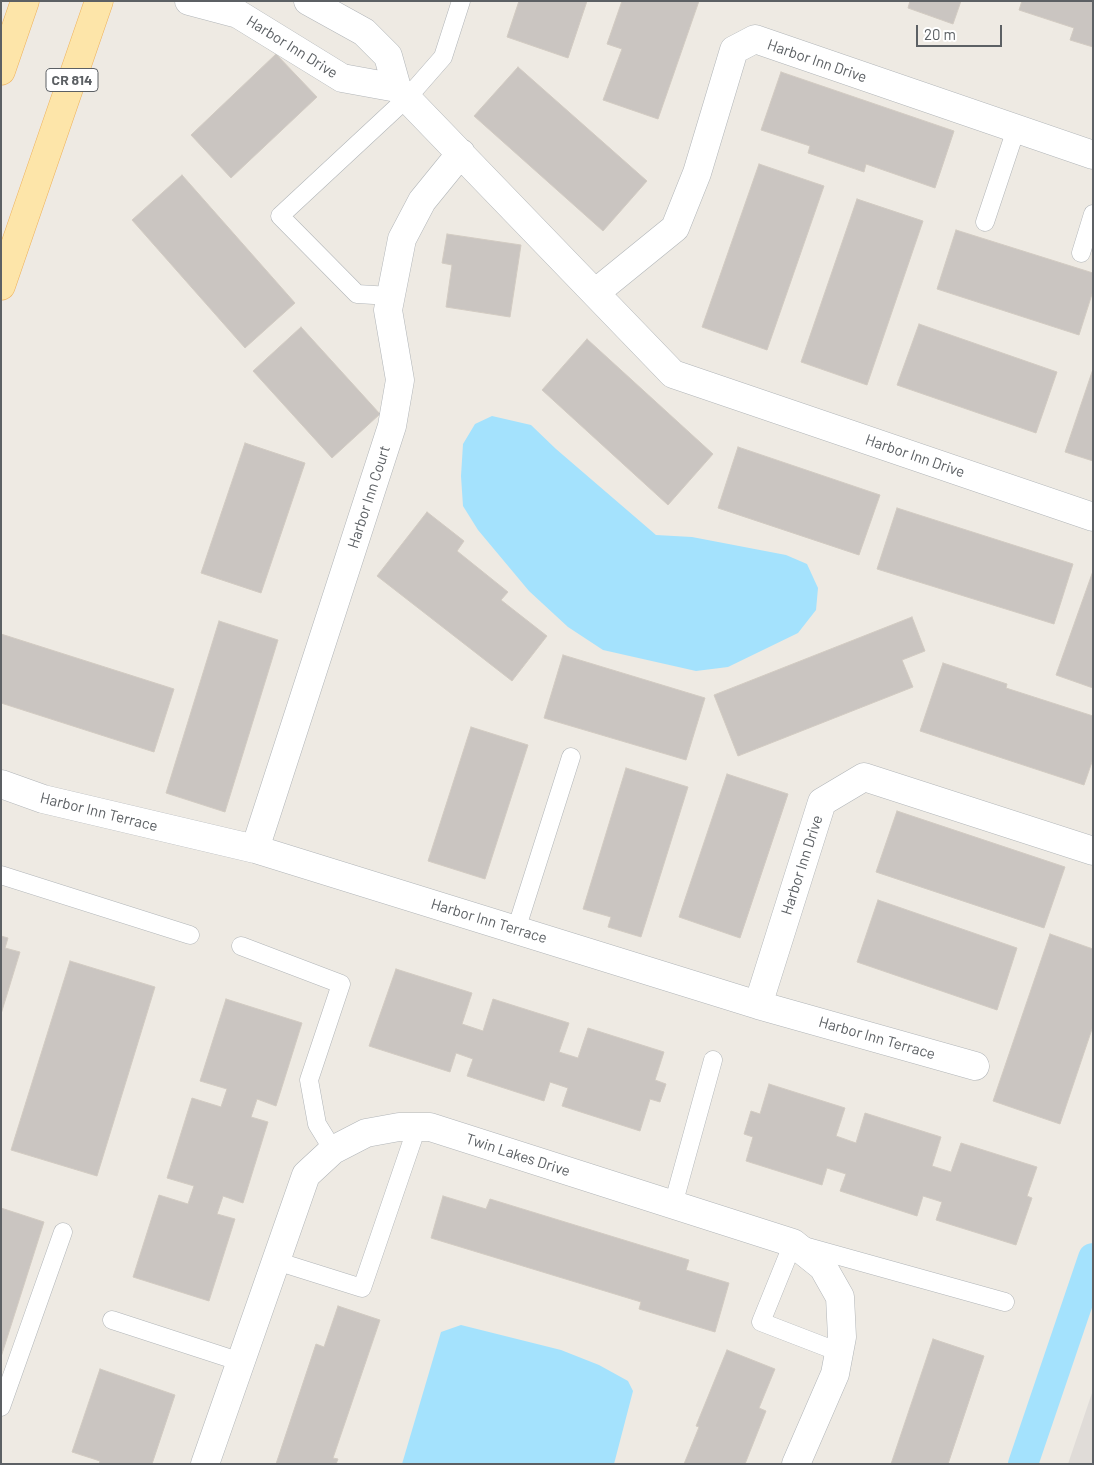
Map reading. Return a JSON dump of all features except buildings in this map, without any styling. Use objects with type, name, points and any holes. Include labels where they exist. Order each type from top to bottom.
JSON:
[{"type":"main road","points":[[1,71],[25,1]]},
{"type":"main road","name":"CR 814","points":[[1,286],[99,1]]},
{"type":"street","name":"Harbor Inn Drive","points":[[189,1],[240,8],[342,78],[403,92]]},
{"type":"street","name":"Harbor Inn Drive","points":[[308,1],[364,32],[388,56],[403,92],[673,374],[1093,517]]},
{"type":"street","name":"Harbor Inn Drive","points":[[595,293],[675,228],[697,173],[734,50],[754,40],[1093,155]]},
{"type":"street","name":"Harbor Inn Court","points":[[254,848],[392,426],[400,380],[388,310],[402,239],[422,201],[461,154]]},
{"type":"street","name":"Harbor Inn Drive","points":[[758,1005],[822,802],[864,777],[1093,851]]},
{"type":"street","name":"Harbor Inn Terrace","points":[[1,784],[43,799],[254,848],[758,1005],[975,1066]]},
{"type":"street","name":"Twin Lakes Drive","points":[[205,1464],[306,1175],[333,1150],[366,1133],[399,1127],[430,1127],[792,1243],[823,1267],[840,1297],[842,1337],[835,1374],[796,1464]]},
{"type":"lane","points":[[391,296],[357,294],[280,216],[403,92],[443,57],[461,1]]},
{"type":"lane","points":[[985,222],[1016,129]]},
{"type":"lane","points":[[1081,253],[1093,214]]},
{"type":"lane","points":[[516,930],[571,757]]},
{"type":"lane","points":[[1,875],[190,935]]},
{"type":"lane","points":[[241,946],[342,984],[309,1080],[317,1124],[333,1150]]},
{"type":"lane","points":[[672,1204],[714,1060]]},
{"type":"lane","points":[[276,1261],[362,1288],[417,1127]]},
{"type":"lane","points":[[1,1408],[63,1232]]},
{"type":"lane","points":[[839,1352],[761,1322],[792,1243],[1005,1302]]},
{"type":"lane","points":[[112,1320],[241,1362]]},
{"type":"shaded area","points":[[1093,1390],[1093,1464],[1068,1464]]},
{"type":"water","points":[[492,416],[531,425],[556,449],[656,535],[692,537],[786,555],[807,564],[818,588],[816,610],[798,633],[728,667],[696,671],[603,650],[568,627],[529,591],[478,530],[463,506],[461,476],[463,444],[475,424]]},
{"type":"water","points":[[461,1325],[561,1350],[599,1365],[628,1381],[633,1391],[614,1464],[402,1464],[441,1332]]},
{"type":"waterway","points":[[1023,1464],[1093,1258]]}]
